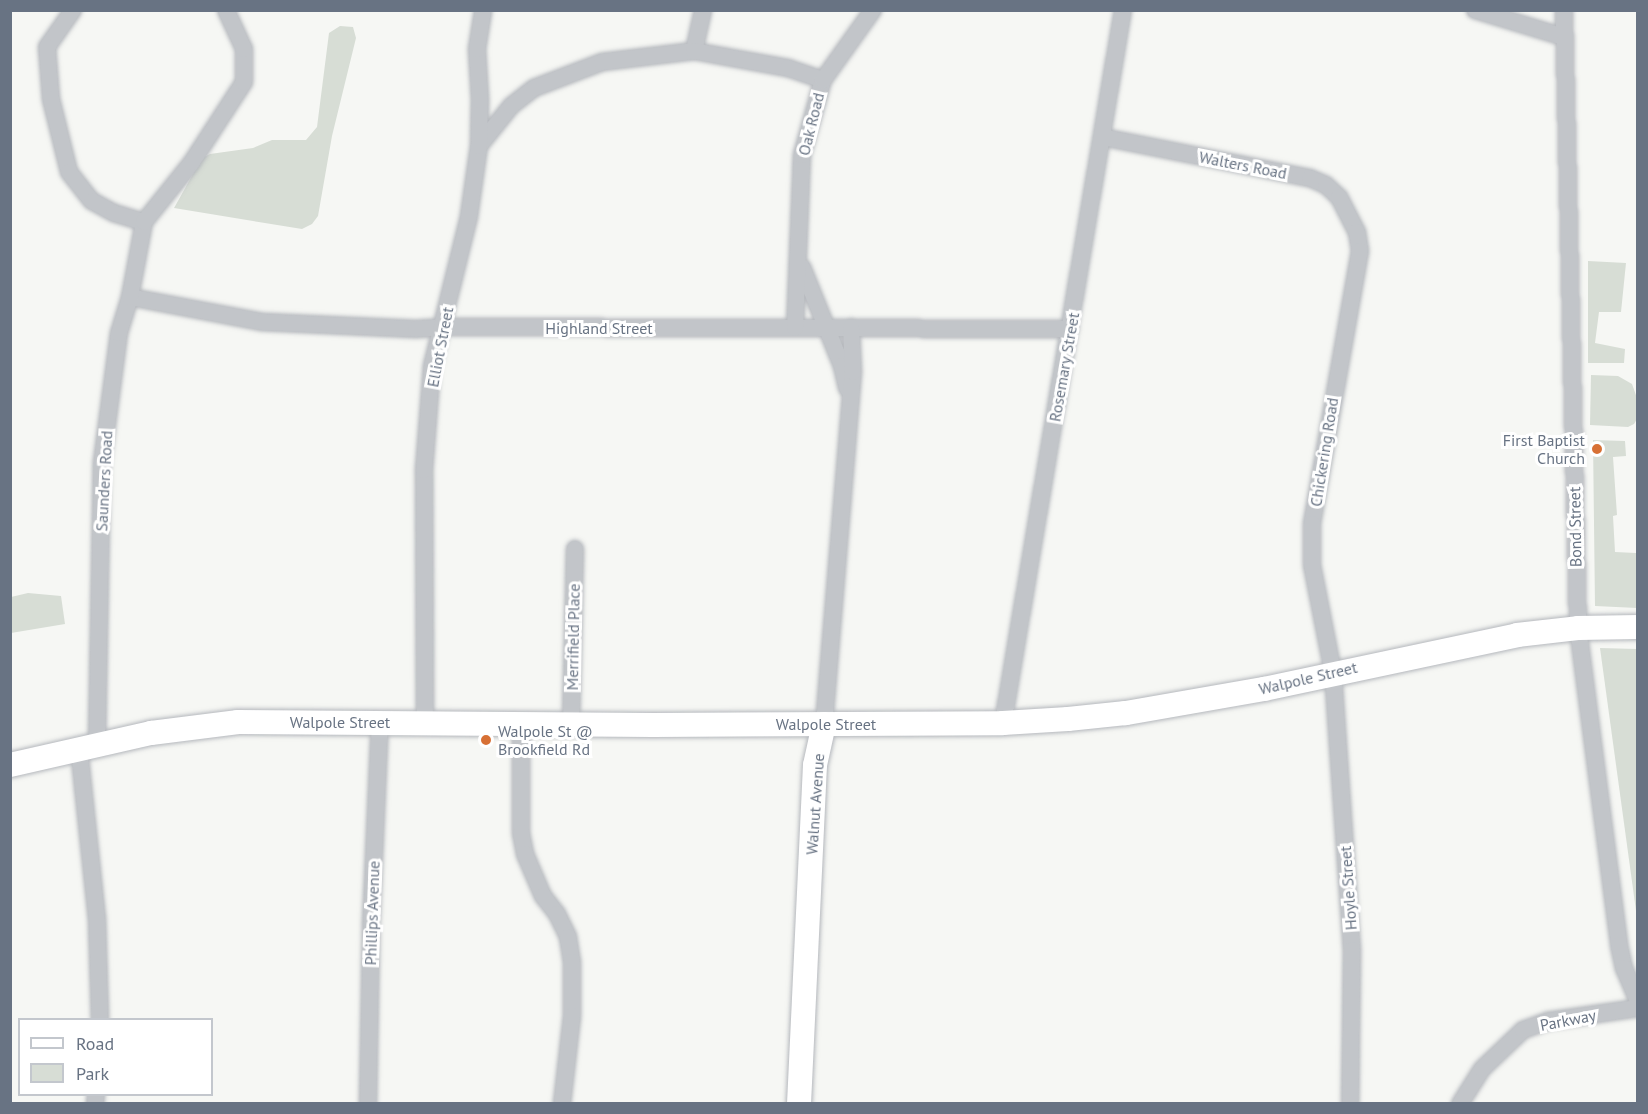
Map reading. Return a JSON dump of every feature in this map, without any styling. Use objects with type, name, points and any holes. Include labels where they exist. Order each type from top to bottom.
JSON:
[{"type":"main road","name":"Walpole Street","points":[[10,765],[88,745],[196,726],[238,722],[1003,723],[1126,713],[1264,689],[1484,640],[1578,628],[1638,627]]},
{"type":"main road","name":"Walnut Avenue","points":[[799,1104],[815,765],[824,724]]},
{"type":"street","points":[[73,10],[47,46],[51,99],[69,172],[92,201],[114,213],[144,222]]},
{"type":"street","name":"Saunders Road","points":[[100,1018],[88,745],[102,462],[119,333],[130,297],[144,222],[192,162],[244,82],[244,49],[226,10]]},
{"type":"street","name":"Elliot Street","points":[[425,722],[424,470],[432,366],[470,216],[478,146],[480,100],[477,50],[483,10]]},
{"type":"street","points":[[694,51],[703,10]]},
{"type":"street","name":"Oak Road","points":[[795,328],[802,155],[823,80],[873,10]]},
{"type":"street","name":"Rosemary Street","points":[[1003,723],[1123,10]]},
{"type":"street","points":[[1475,10],[1564,37]]},
{"type":"street","name":"Bond Street","points":[[1563,10],[1578,628],[1619,945],[1624,968],[1638,1001]]},
{"type":"street","points":[[478,146],[511,106],[534,88],[567,73],[602,62],[694,51],[788,68],[823,80]]},
{"type":"street","name":"Walters Road","points":[[1102,137],[1310,178],[1326,184],[1338,197],[1357,232]]},
{"type":"street","name":"Chickering Road","points":[[1333,672],[1312,566],[1312,524],[1360,251],[1357,232]]},
{"type":"street","name":"Oak Road","points":[[799,254],[806,281],[826,327]]},
{"type":"street","name":"Highland Street","points":[[130,297],[262,322],[416,329],[443,327],[851,327],[1070,329]]},
{"type":"street","name":"Walnut Avenue","points":[[826,327],[842,366],[850,397]]},
{"type":"street","name":"Walnut Avenue","points":[[824,724],[853,372],[851,327]]},
{"type":"street","name":"Merrifield Place","points":[[571,724],[575,549]]},
{"type":"street","name":"Hoyle Street","points":[[1333,672],[1352,950],[1350,1104]]},
{"type":"street","name":"Phillips Avenue","points":[[368,1104],[371,924],[380,722]]},
{"type":"street","points":[[521,724],[521,833],[532,873],[568,937],[572,962],[572,1016],[562,1104]]},
{"type":"street","name":"Parkway","points":[[1460,1104],[1482,1070],[1523,1030],[1548,1021],[1638,1008]]},
{"type":"green space","points":[[340,26],[353,27],[356,38],[332,136],[318,216],[312,224],[302,229],[174,208],[202,158],[210,154],[253,148],[272,140],[306,140],[317,127],[329,33]]},
{"type":"green space","points":[[1588,261],[1626,263],[1621,312],[1599,312],[1595,343],[1625,349],[1624,363],[1588,363]]},
{"type":"green space","points":[[1591,375],[1618,376],[1632,384],[1637,398],[1637,419],[1634,424],[1628,427],[1590,425]]},
{"type":"green space","points":[[1593,440],[1625,441],[1626,456],[1613,457],[1617,515],[1613,516],[1615,552],[1636,553],[1637,608],[1595,606]]},
{"type":"green space","points":[[28,593],[61,596],[65,624],[11,633],[11,597]]},
{"type":"green space","points":[[1600,648],[1637,649],[1637,918]]},
{"type":"place","name":"First Baptist Church","points":[[1597,449]]},
{"type":"place","name":"Walpole St @ Brookfield Rd","points":[[486,740]]}]
